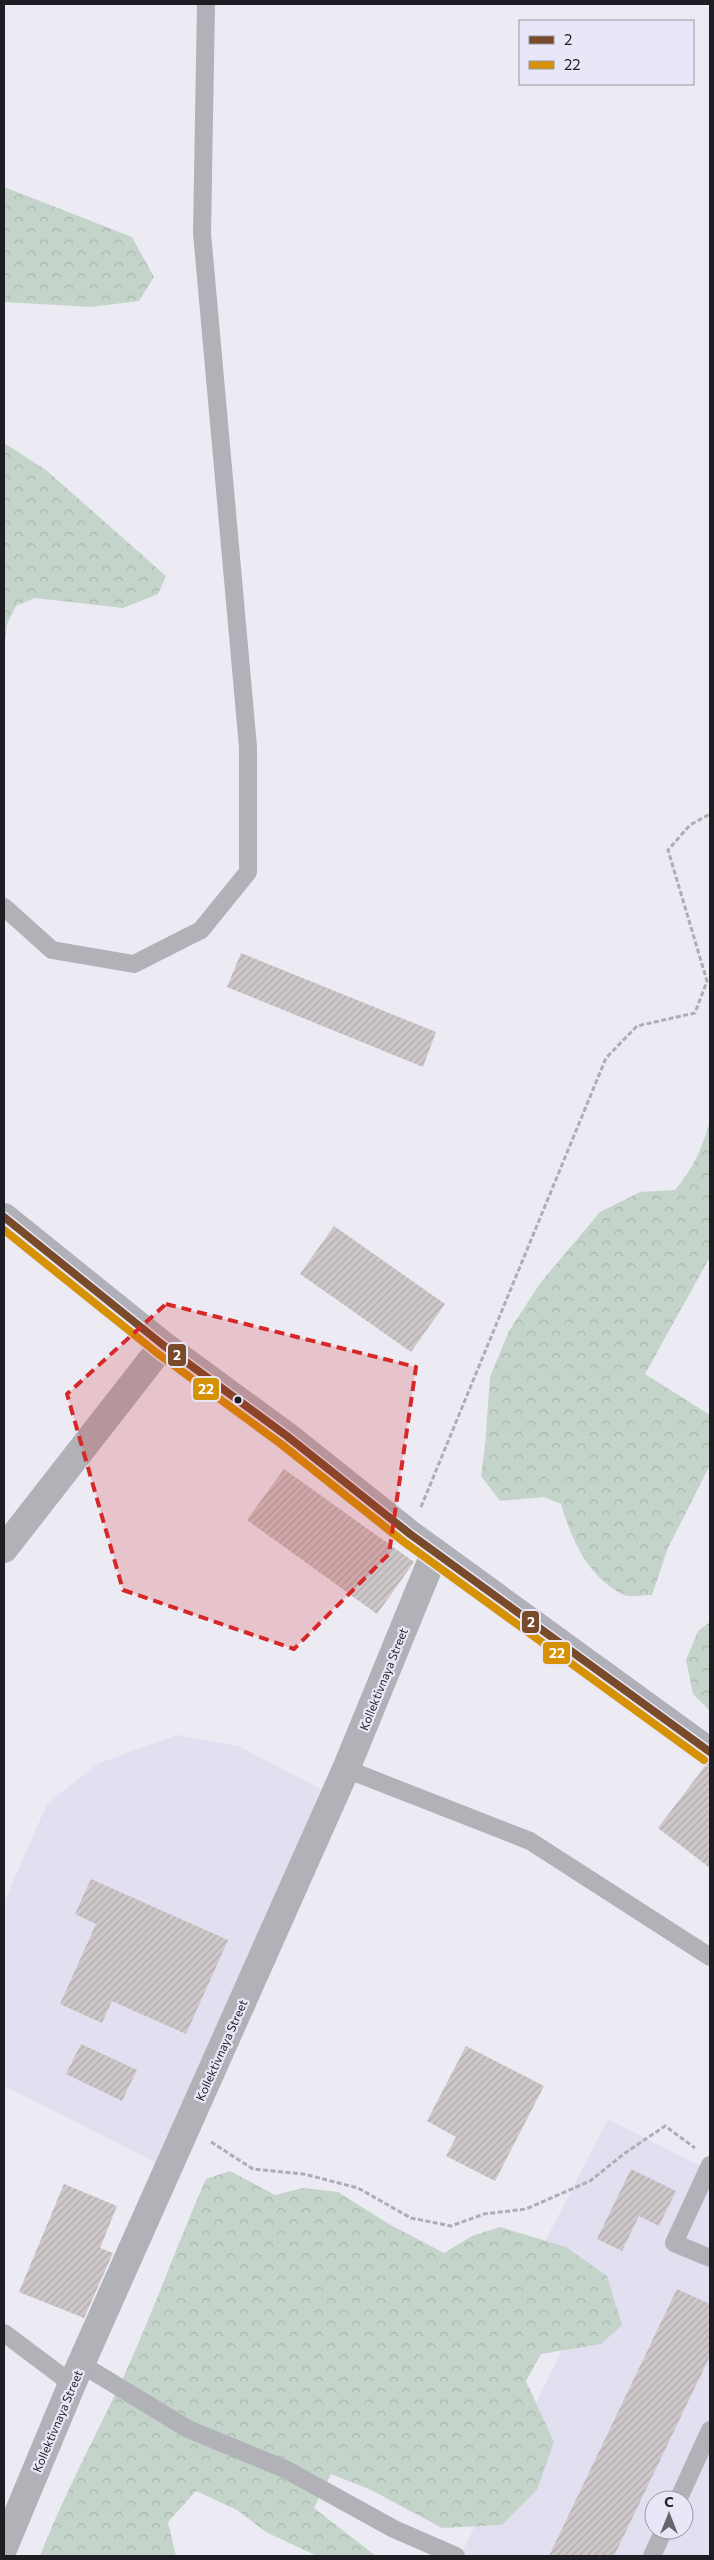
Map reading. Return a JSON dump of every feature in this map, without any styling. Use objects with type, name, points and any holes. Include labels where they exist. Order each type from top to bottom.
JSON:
[{"type":"street","points":[[4,1218],[162,1345],[287,1436],[410,1534],[710,1752]]},
{"type":"street","points":[[4,1549],[162,1345]]},
{"type":"street","name":"Kollektivnaya Street","points":[[4,2547],[77,2374],[346,1769],[435,1552]]},
{"type":"lane","points":[[4,907],[52,950],[134,964],[201,930],[248,872],[248,746],[202,233],[206,4]]},
{"type":"lane","points":[[346,1769],[530,1841],[710,1957]]},
{"type":"lane","points":[[710,2165],[674,2243],[710,2258]]},
{"type":"lane","points":[[4,2333],[77,2374],[188,2428],[285,2469],[394,2529],[456,2556]]},
{"type":"lane","points":[[683,2490],[710,2430]]},
{"type":"lane","points":[[652,2556],[659,2540]]},
{"type":"path","points":[[410,1534],[606,1058],[637,1026],[695,1013],[707,981],[668,850],[690,825],[710,814]]},
{"type":"path","points":[[187,2128],[253,2169],[304,2174],[358,2188],[411,2218],[451,2226],[484,2214],[526,2210],[590,2181],[625,2153],[665,2126],[698,2149]]},
{"type":"highlighted area","points":[[166,1304],[416,1367],[389,1554],[294,1649],[123,1590],[67,1394]]},
{"type":"shaded area","points":[[177,1735],[238,1746],[321,1789],[161,2165],[4,2086],[4,1902],[47,1804],[97,1764]]},
{"type":"shaded area","points":[[608,2119],[710,2171],[710,2556],[460,2556],[590,2294],[535,2261]]},
{"type":"green space","points":[[4,187],[132,237],[154,277],[139,301],[91,307],[4,302]]},
{"type":"green space","points":[[4,443],[46,470],[166,576],[158,594],[123,608],[35,598],[16,606],[7,624],[4,651]]},
{"type":"green space","points":[[710,1119],[710,1257],[645,1374],[710,1415],[709,1467],[668,1548],[652,1595],[629,1596],[610,1586],[590,1567],[575,1543],[561,1504],[544,1497],[500,1501],[481,1476],[490,1377],[509,1331],[541,1282],[600,1212],[640,1192],[675,1190],[697,1156],[705,1138]]},
{"type":"green space","points":[[710,1622],[710,1711],[693,1694],[686,1660],[698,1631]]},
{"type":"green space","points":[[230,2171],[275,2195],[303,2188],[338,2192],[389,2224],[444,2253],[472,2236],[500,2227],[566,2247],[607,2276],[622,2325],[601,2344],[541,2354],[526,2381],[554,2442],[537,2490],[502,2525],[442,2528],[371,2490],[331,2474],[314,2508],[376,2556],[317,2556],[266,2532],[237,2510],[196,2491],[168,2522],[176,2556],[40,2556],[71,2485],[127,2369],[206,2179]]},
{"type":"building","points":[[241,953],[436,1032],[423,1067],[227,987]]},
{"type":"building","points":[[334,1226],[445,1304],[411,1352],[300,1274]]},
{"type":"building","points":[[284,1469],[414,1562],[377,1614],[247,1520]]},
{"type":"building","points":[[705,1766],[710,1767],[710,1868],[658,1828]]},
{"type":"building","points":[[91,1879],[228,1940],[186,2034],[112,2001],[102,2023],[60,2004],[96,1924],[75,1914]]},
{"type":"building","points":[[81,2044],[137,2070],[122,2101],[66,2074]]},
{"type":"building","points":[[466,2046],[544,2086],[495,2181],[446,2156],[456,2137],[427,2121]]},
{"type":"building","points":[[631,2169],[676,2191],[659,2226],[639,2216],[622,2251],[597,2239]]},
{"type":"building","points":[[64,2184],[117,2206],[100,2248],[113,2253],[84,2318],[19,2292]]},
{"type":"building","points":[[677,2289],[710,2304],[710,2356],[646,2490],[644,2490],[614,2556],[549,2556]]},
{"type":"transit line","name":"2","points":[[4,1217],[163,1345],[287,1436],[410,1534],[710,1752]]},
{"type":"transit line","name":"22","points":[[4,1230],[157,1353],[281,1444],[404,1542],[704,1760]]}]
